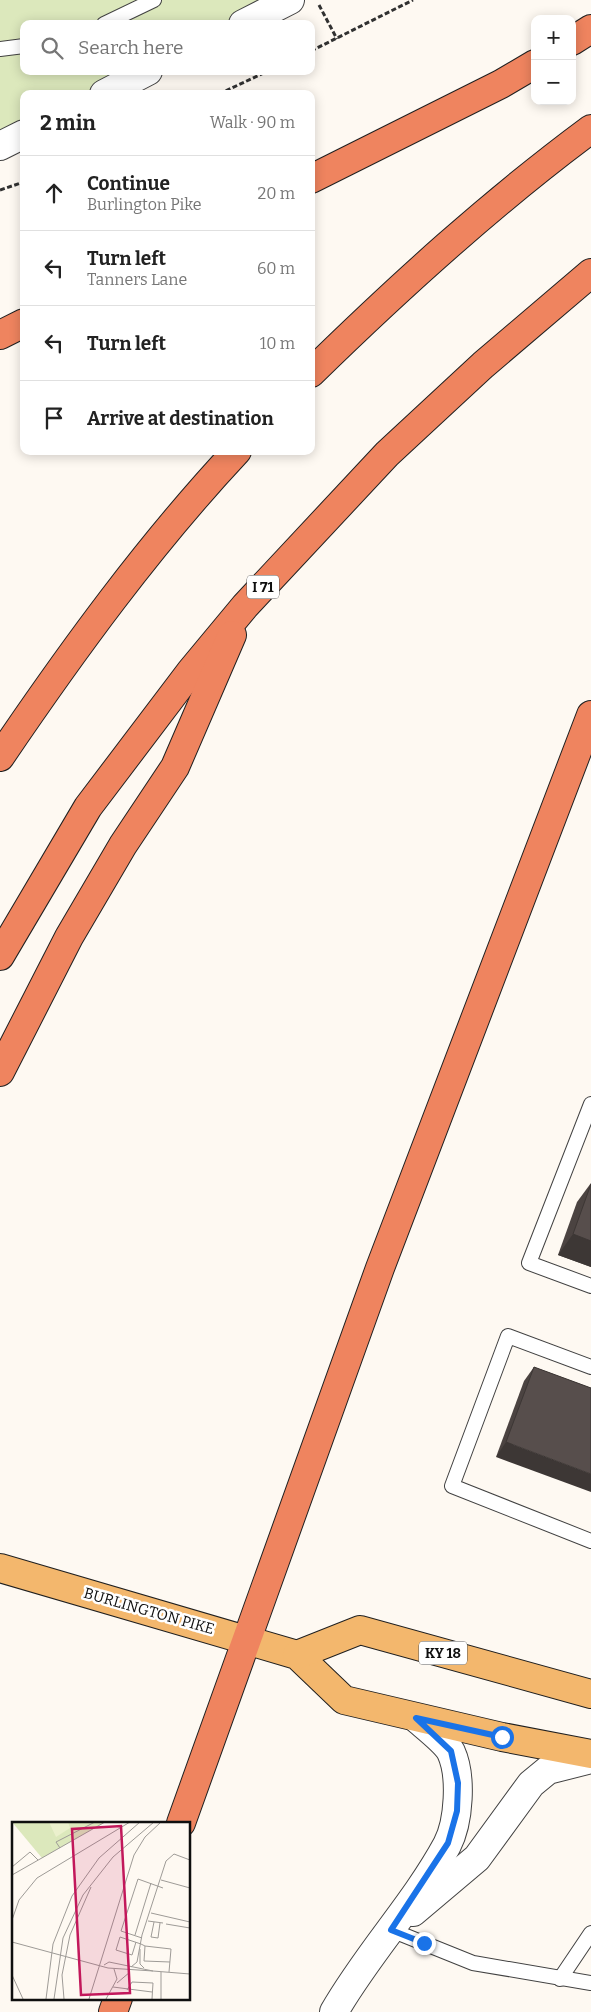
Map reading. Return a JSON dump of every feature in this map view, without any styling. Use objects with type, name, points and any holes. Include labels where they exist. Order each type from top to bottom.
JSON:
[{"type":"highway","points":[[576,38],[591,29]]},
{"type":"highway","points":[[315,177],[502,84],[531,66]]},
{"type":"highway","points":[[315,369],[390,297],[478,218],[591,129]]},
{"type":"highway","name":"I 71","points":[[0,956],[88,807],[179,686],[245,606],[387,454],[483,365],[591,273]]},
{"type":"highway","points":[[0,335],[20,325]]},
{"type":"highway","points":[[0,757],[51,683],[137,568],[234,455]]},
{"type":"highway","points":[[0,1072],[69,937],[123,845],[175,767],[245,606]]},
{"type":"highway","points":[[181,1822],[380,1268],[591,715]]},
{"type":"highway","points":[[113,2012],[117,2000]]},
{"type":"main road","name":"BURLINGTON PIKE","points":[[0,1568],[297,1655],[344,1700],[502,1737],[591,1754]]},
{"type":"main road","name":"KY 18","points":[[297,1655],[360,1630],[591,1694]]},
{"type":"street","points":[[251,20],[290,0]]},
{"type":"street","points":[[112,90],[140,75]]},
{"type":"street","points":[[0,146],[20,136]]},
{"type":"street","points":[[334,2012],[345,1993],[391,1930],[448,1843],[457,1811],[458,1783],[451,1751],[416,1718]]},
{"type":"street","points":[[391,1930],[477,1858],[531,1784],[548,1770],[591,1759]]},
{"type":"lane","points":[[112,20],[154,0]]},
{"type":"lane","points":[[0,49],[20,46]]},
{"type":"lane","points":[[591,1104],[529,1262],[591,1286]]},
{"type":"lane","points":[[591,1367],[508,1336],[452,1486],[591,1541]]},
{"type":"lane","points":[[391,1930],[473,1963],[591,1983]]},
{"type":"lane","points":[[560,1979],[591,1933]]},
{"type":"path","points":[[315,49],[413,0]]},
{"type":"path","points":[[321,8],[337,39]]},
{"type":"path","points":[[228,90],[259,75]]},
{"type":"path","points":[[0,190],[20,183]]},
{"type":"green space","points":[[0,0],[290,0],[250,20],[20,20],[20,75],[140,75],[111,90],[20,90],[20,136],[0,146]]},
{"type":"building","points":[[591,1184],[591,1241],[573,1234]]},
{"type":"building","points":[[534,1367],[591,1388],[591,1474],[506,1442]]},
{"type":"route","points":[[424,1943],[391,1930],[448,1843],[457,1811],[458,1783],[451,1751],[416,1718],[502,1737]]}]
